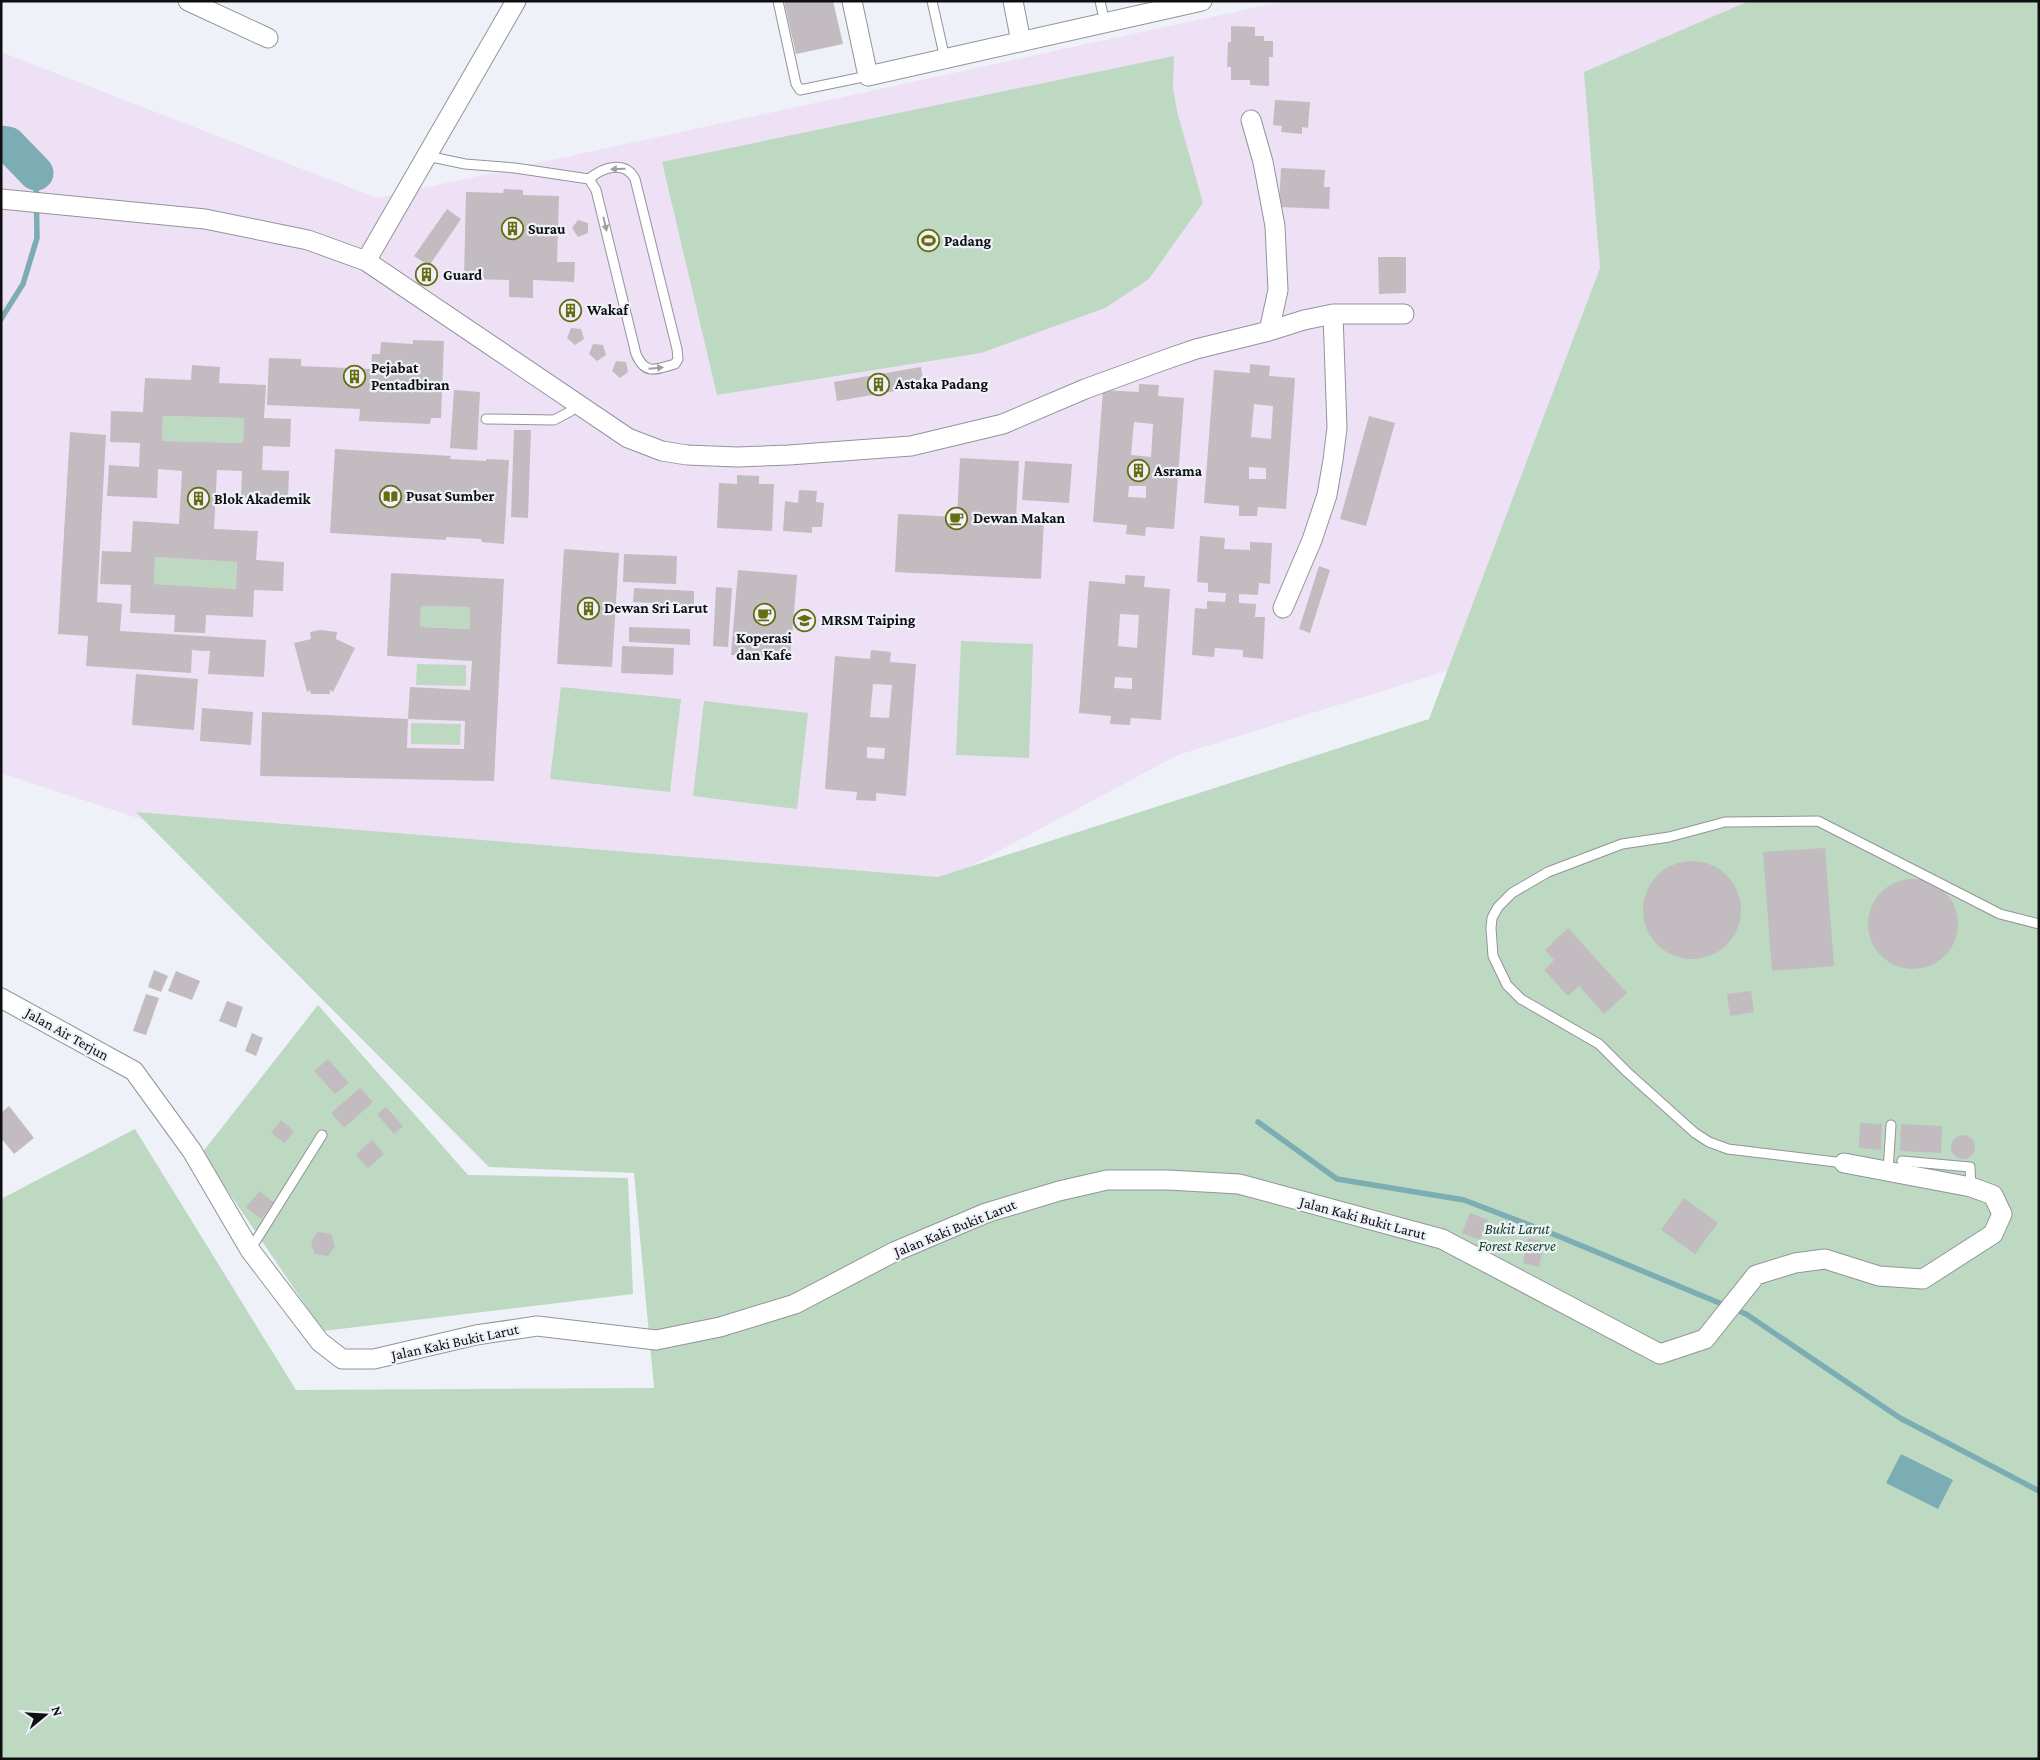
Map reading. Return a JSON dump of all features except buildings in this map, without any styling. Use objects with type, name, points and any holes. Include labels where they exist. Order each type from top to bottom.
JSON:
[{"type":"street","points":[[188,1],[268,38]]},
{"type":"street","points":[[366,262],[516,1]]},
{"type":"street","points":[[852,1],[868,76],[1190,3]]},
{"type":"street","points":[[1013,1],[1021,42]]},
{"type":"street","points":[[1251,120],[1263,162],[1275,226],[1278,290],[1269,331]]},
{"type":"street","points":[[1,199],[205,218],[308,240],[366,262],[628,438],[662,452],[687,455],[737,457],[789,455],[911,446],[1003,424],[1085,389],[1196,349],[1269,331],[1304,320],[1333,314],[1404,314]]},
{"type":"street","points":[[1284,608],[1312,540],[1327,494],[1333,460],[1337,428],[1333,314]]},
{"type":"street","name":"Jalan Air Terjun","points":[[1,998],[134,1071]]},
{"type":"street","name":"Jalan Kaki Bukit Larut","points":[[134,1071],[192,1151],[250,1250],[320,1342],[342,1359],[374,1359],[476,1334],[537,1326],[656,1340],[720,1327],[795,1304],[894,1252],[986,1213],[1059,1190],[1107,1180],[1168,1180],[1239,1184],[1442,1239],[1660,1354],[1705,1339],[1756,1275],[1795,1263],[1826,1259],[1879,1276],[1923,1279],[1993,1234],[2002,1214],[1993,1195],[1971,1187],[1895,1166],[1844,1163]]},
{"type":"lane","points":[[778,1],[796,84],[800,90],[868,76]]},
{"type":"lane","points":[[932,1],[945,59]]},
{"type":"lane","points":[[1100,1],[1105,23]]},
{"type":"lane","points":[[427,156],[465,164],[515,168],[589,178],[597,172],[619,167],[626,168],[632,172],[677,349],[678,358],[675,364],[654,370],[646,369],[640,364],[596,190],[589,178]]},
{"type":"lane","points":[[486,418],[554,420],[571,411],[573,404],[571,399]]},
{"type":"lane","points":[[1844,1163],[1728,1149],[1709,1142],[1695,1133],[1599,1044],[1521,998],[1507,986],[1493,956],[1492,918],[1498,907],[1525,884],[1548,872],[1622,844],[1669,837],[1725,822],[1818,821],[2000,914],[2039,924]]},
{"type":"lane","points":[[1891,1125],[1895,1166]]},
{"type":"lane","points":[[250,1250],[322,1135]]},
{"type":"shaded area","name":"MRSM Taiping","points":[[1285,1],[2039,1],[2039,486],[1178,755],[760,979],[265,860],[1,773],[1,52],[377,198]]},
{"type":"green space","name":"Bukit Larut Forest Reserve","points":[[1749,1],[2039,1],[2039,1759],[1,1759],[1,1199],[135,1129],[296,1390],[654,1388],[634,1173],[489,1167],[136,812],[938,877],[1429,719],[1600,268],[1584,72]]},
{"type":"green space","name":"Padang","points":[[1174,56],[1173,89],[1178,115],[1203,203],[1149,279],[1105,308],[981,353],[717,395],[662,162]]},
{"type":"green space","points":[[163,416],[244,418],[243,443],[162,441]]},
{"type":"green space","points":[[155,557],[237,562],[236,589],[154,584]]},
{"type":"green space","points":[[421,606],[470,607],[470,629],[420,627]]},
{"type":"green space","points":[[961,641],[1033,644],[1029,758],[956,755]]},
{"type":"green space","points":[[417,664],[466,665],[466,686],[416,685]]},
{"type":"green space","points":[[561,687],[681,699],[670,792],[550,779]]},
{"type":"green space","points":[[704,701],[808,713],[797,809],[693,796]]},
{"type":"green space","points":[[411,723],[461,724],[460,745],[411,744]]},
{"type":"green space","points":[[318,1005],[468,1175],[628,1178],[633,1294],[323,1331],[202,1153]]},
{"type":"water","points":[[1901,1454],[1953,1480],[1938,1509],[1886,1483]]},
{"type":"waterway","points":[[1,143],[8,144],[36,173]]},
{"type":"waterway","points":[[1,319],[23,284],[37,238],[36,173]]},
{"type":"waterway","points":[[1258,1122],[1337,1179],[1464,1200],[1558,1236],[1746,1314],[1900,1418],[2039,1491]]},
{"type":"place","name":"Surau","points":[[512,229]]},
{"type":"place","name":"Padang","points":[[928,241]]},
{"type":"place","name":"Guard","points":[[427,275]]},
{"type":"place","name":"Wakaf","points":[[571,310]]},
{"type":"place","name":"Pejabat Pentadbiran","points":[[355,377]]},
{"type":"place","name":"Astaka Padang","points":[[879,384]]},
{"type":"place","name":"Asrama","points":[[1138,471]]},
{"type":"place","name":"Pusat Sumber","points":[[390,496]]},
{"type":"place","name":"Blok Akademik","points":[[198,499]]},
{"type":"place","name":"Dewan Makan","points":[[957,518]]},
{"type":"place","name":"Dewan Sri Larut","points":[[588,608]]},
{"type":"place","name":"Koperasi dan Kafe","points":[[764,615]]},
{"type":"place","name":"MRSM Taiping","points":[[805,620]]}]
